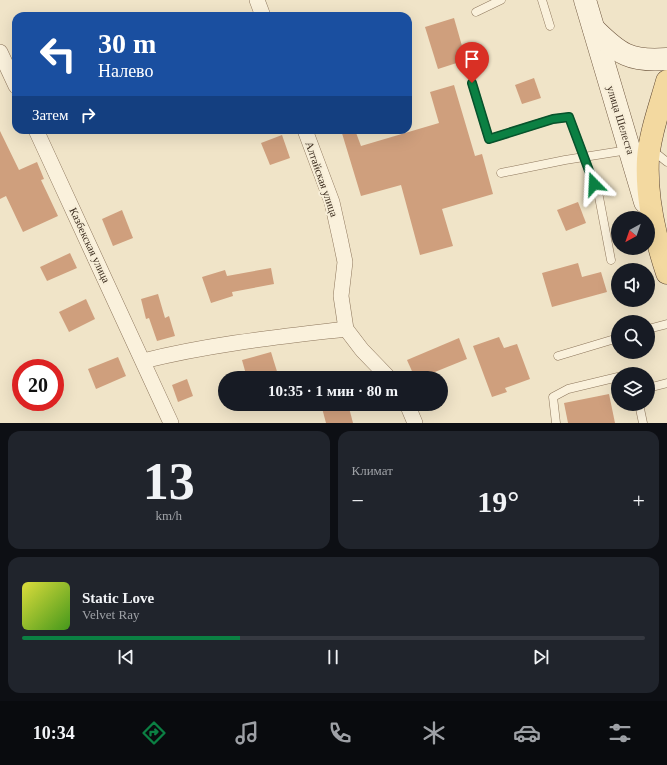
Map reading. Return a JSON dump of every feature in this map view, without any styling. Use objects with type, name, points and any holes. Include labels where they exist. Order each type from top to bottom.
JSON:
[{"type":"main road","name":"улица Шелеста","points":[[585,0],[594,28],[649,153]]},
{"type":"main road","points":[[594,28],[611,46],[626,56],[644,60],[667,60]]},
{"type":"main road","name":"улица Шелеста","points":[[667,81],[648,158],[648,185],[656,240],[667,271]]},
{"type":"street","points":[[257,0],[262,12]]},
{"type":"street","points":[[0,52],[12,78]]},
{"type":"street","name":"Казбекская улица","points":[[38,134],[171,423]]},
{"type":"street","name":"Алтайская улица","points":[[306,134],[332,202],[342,246],[345,262],[341,296],[346,329],[362,350],[382,371]]},
{"type":"street","points":[[143,361],[166,355],[248,340],[346,329]]},
{"type":"street","points":[[410,411],[415,423]]},
{"type":"lane","points":[[476,12],[501,0]]},
{"type":"lane","points":[[542,0],[550,26]]},
{"type":"lane","points":[[472,83],[489,139],[553,119],[569,117],[599,198],[611,260]]},
{"type":"lane","points":[[501,173],[583,157],[649,153]]},
{"type":"lane","points":[[655,327],[667,324]]},
{"type":"lane","points":[[558,356],[611,340]]},
{"type":"lane","points":[[556,423],[553,397],[568,389],[611,379]]},
{"type":"lane","points":[[655,387],[667,384]]},
{"type":"lane","points":[[640,411],[643,423]]},
{"type":"building","points":[[454,18],[466,60],[438,69],[425,27]]},
{"type":"building","points":[[534,78],[541,98],[522,104],[515,85]]},
{"type":"building","points":[[454,85],[475,156],[482,154],[493,194],[442,209],[453,246],[420,255],[401,185],[361,196],[342,134],[356,134],[361,146],[402,134],[412,134],[412,131],[439,123],[430,92]]},
{"type":"building","points":[[0,131],[19,170],[37,162],[44,179],[41,180],[58,216],[23,232],[6,196],[0,199]]},
{"type":"building","points":[[282,135],[290,158],[270,165],[261,143]]},
{"type":"building","points":[[578,202],[586,223],[566,231],[557,210]]},
{"type":"building","points":[[122,210],[133,238],[113,246],[102,219]]},
{"type":"building","points":[[70,253],[77,268],[47,281],[40,267]]},
{"type":"building","points":[[578,263],[582,277],[601,272],[607,292],[552,307],[542,273]]},
{"type":"building","points":[[271,268],[274,284],[232,292],[233,296],[211,303],[202,277],[225,270],[227,276]]},
{"type":"building","points":[[158,294],[165,318],[169,316],[175,336],[157,341],[149,318],[146,319],[141,299]]},
{"type":"building","points":[[86,299],[95,319],[69,332],[59,312]]},
{"type":"building","points":[[499,337],[504,348],[517,344],[530,379],[505,388],[507,392],[492,397],[473,346]]},
{"type":"building","points":[[459,338],[467,359],[437,371],[412,371],[407,360]]},
{"type":"building","points":[[271,352],[277,371],[245,371],[242,360]]},
{"type":"building","points":[[118,357],[126,376],[96,389],[88,369]]},
{"type":"building","points":[[187,379],[193,396],[178,402],[172,385]]},
{"type":"building","points":[[609,394],[611,411],[613,411],[615,423],[568,423],[564,403]]},
{"type":"building","points":[[323,411],[350,411],[353,423],[326,423]]},
{"type":"route","points":[[472,83],[489,139],[553,119],[569,117],[594,184]]}]
